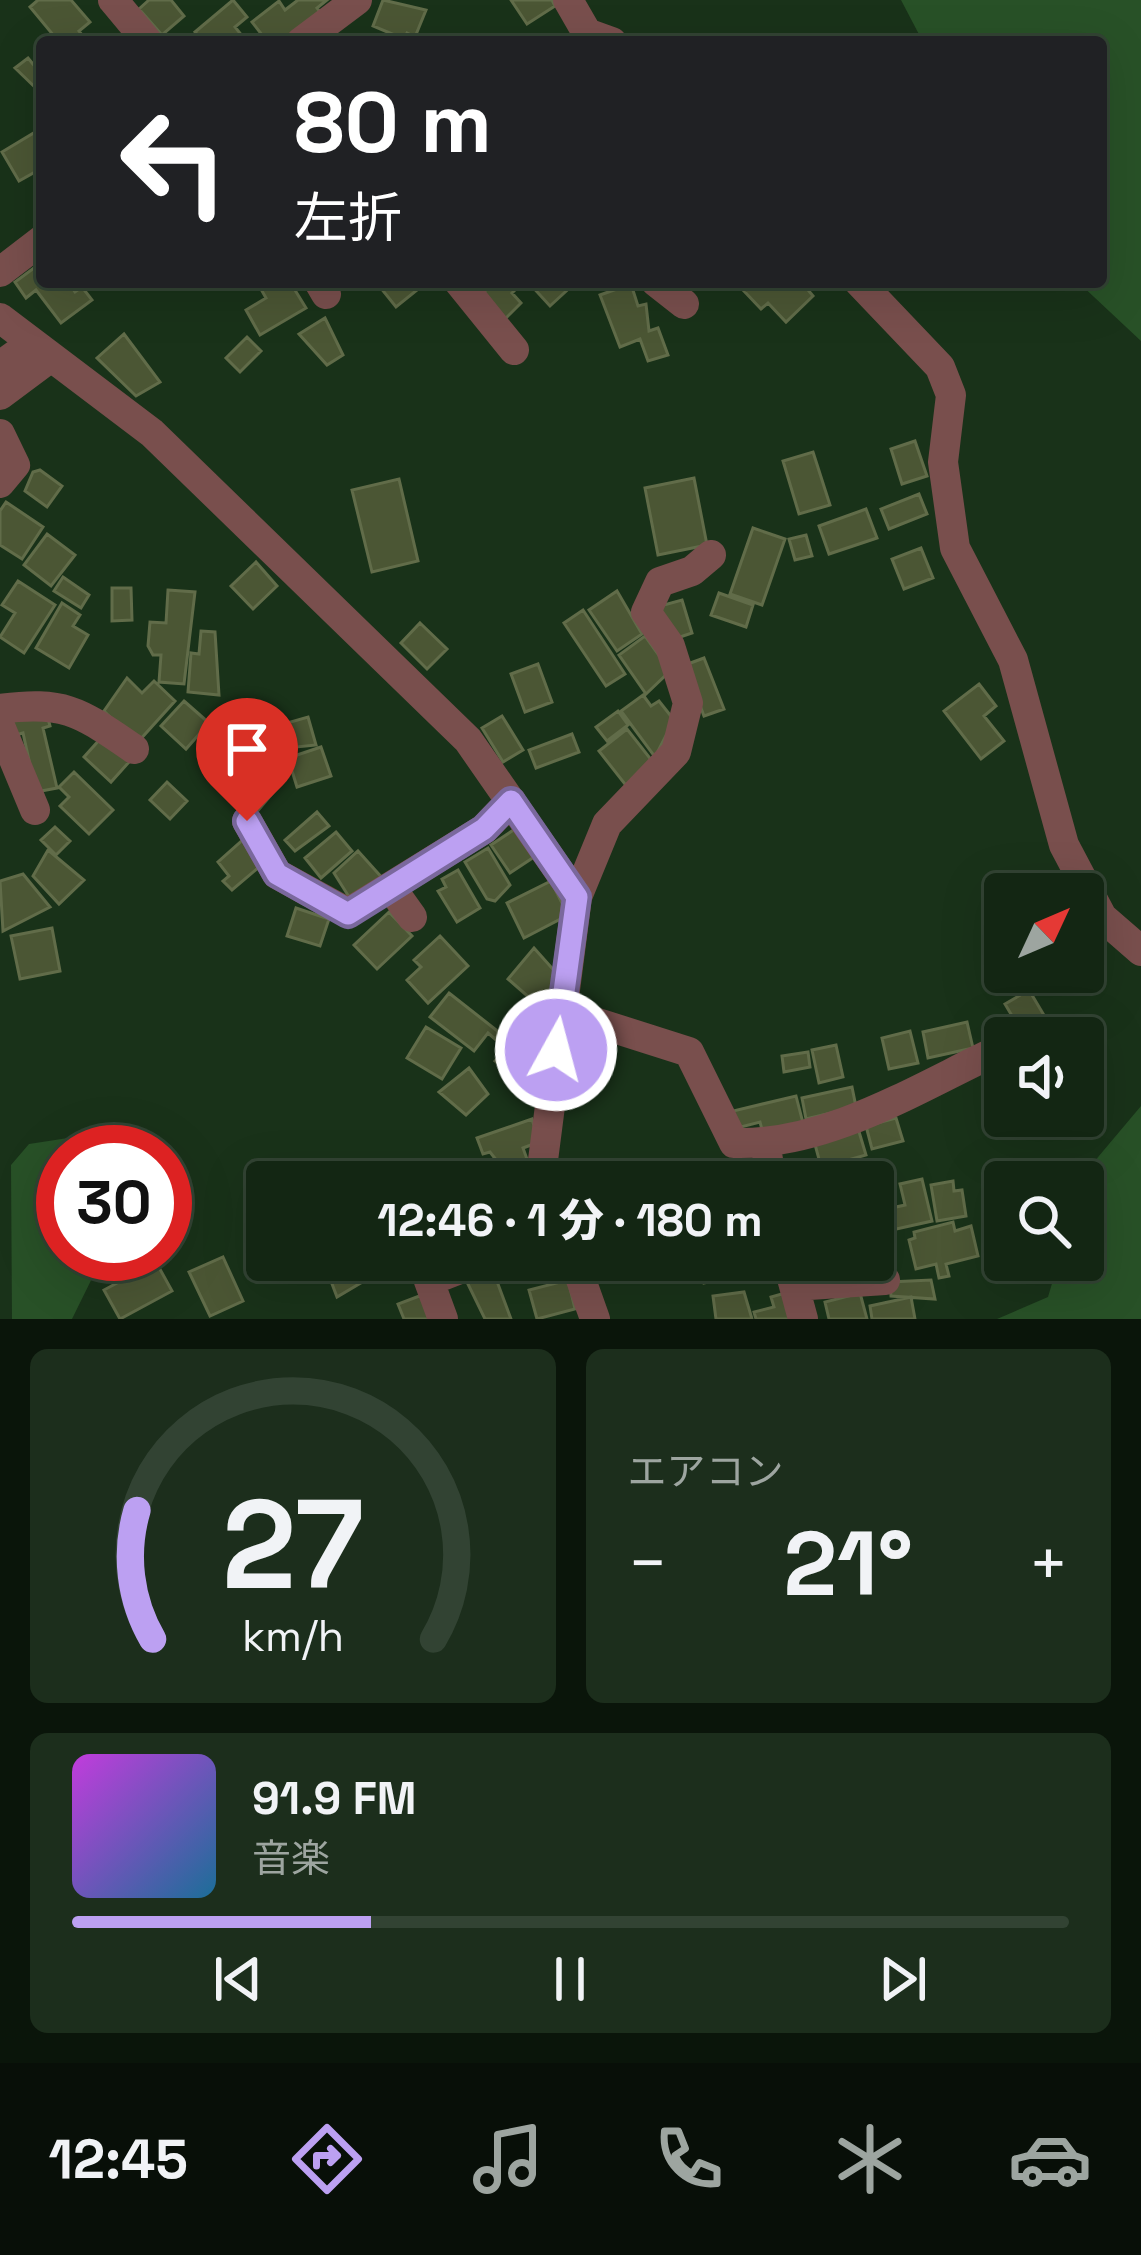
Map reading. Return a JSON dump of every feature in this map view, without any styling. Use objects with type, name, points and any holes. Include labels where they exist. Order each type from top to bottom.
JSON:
[{"type":"street","points":[[112,0],[143,36]]},
{"type":"street","points":[[309,36],[357,0]]},
{"type":"street","points":[[568,0],[587,33],[595,36]]},
{"type":"street","points":[[0,272],[36,245]]},
{"type":"street","points":[[464,288],[514,350]]},
{"type":"street","points":[[664,288],[684,304]]},
{"type":"street","points":[[865,288],[940,368],[951,395],[943,462],[955,548],[1013,660],[1064,845],[1102,917],[1141,951]]},
{"type":"street","points":[[0,318],[152,433],[469,740],[577,897]]},
{"type":"street","points":[[0,366],[41,350]]},
{"type":"street","points":[[0,394],[41,350]]},
{"type":"street","points":[[0,434],[15,465],[0,483]]},
{"type":"street","points":[[543,1161],[577,897],[607,824],[676,752],[688,703],[670,646],[646,612],[659,582],[692,571],[711,555]]},
{"type":"street","points":[[0,709],[48,704],[74,708],[134,748]]},
{"type":"street","points":[[0,726],[35,810]]},
{"type":"street","points":[[247,821],[277,874],[312,898],[348,914],[484,829],[511,801]]},
{"type":"street","points":[[392,889],[412,917]]},
{"type":"street","points":[[560,1011],[688,1052],[734,1143],[765,1143],[853,1119],[984,1057]]},
{"type":"street","points":[[765,1143],[768,1161]]},
{"type":"street","points":[[429,1281],[443,1319]]},
{"type":"street","points":[[582,1281],[596,1319]]},
{"type":"street","points":[[792,1281],[803,1319]]},
{"type":"green space","points":[[901,0],[1141,0],[1141,341],[1084,288],[1107,288],[1107,36],[920,36]]},
{"type":"green space","points":[[1141,1106],[1141,1319],[997,1319],[1048,1297],[1053,1281],[1104,1281],[1104,1161],[1095,1161]]},
{"type":"green space","points":[[36,1143],[36,1281],[91,1281],[72,1319],[12,1319],[11,1165],[29,1144]]},
{"type":"building","points":[[38,0],[71,0],[90,22],[79,31],[83,36],[54,36],[30,7]]},
{"type":"building","points":[[149,0],[171,0],[184,16],[162,35],[139,9]]},
{"type":"building","points":[[233,0],[247,17],[235,27],[242,36],[199,36],[195,32]]},
{"type":"building","points":[[298,0],[327,0],[317,8],[324,17],[292,36],[263,36],[252,22],[279,1],[285,10]]},
{"type":"building","points":[[383,0],[426,10],[415,36],[397,36],[373,26]]},
{"type":"building","points":[[511,0],[552,0],[555,6],[527,24]]},
{"type":"building","points":[[28,58],[36,68],[36,88],[15,68]]},
{"type":"building","points":[[36,132],[36,171],[19,181],[2,152]]},
{"type":"building","points":[[36,266],[36,288],[72,288],[75,292],[83,288],[92,300],[61,323],[36,290],[26,298],[15,282]]},
{"type":"building","points":[[260,288],[294,288],[306,308],[260,335],[246,310],[266,298]]},
{"type":"building","points":[[381,288],[420,288],[396,307]]},
{"type":"building","points":[[488,288],[517,288],[512,293],[521,303],[504,320],[480,296]]},
{"type":"building","points":[[534,288],[570,288],[550,306]]},
{"type":"building","points":[[632,288],[638,306],[646,304],[649,331],[658,328],[668,355],[648,361],[640,339],[620,347],[600,295]]},
{"type":"building","points":[[810,288],[813,296],[786,322],[768,303],[761,309],[744,291]]},
{"type":"building","points":[[325,318],[343,355],[327,365],[299,334]]},
{"type":"building","points":[[124,334],[160,382],[136,396],[97,358]]},
{"type":"building","points":[[247,337],[261,351],[240,372],[226,358]]},
{"type":"building","points":[[915,441],[927,476],[902,484],[891,449]]},
{"type":"building","points":[[813,452],[830,505],[799,514],[783,461]]},
{"type":"building","points":[[40,470],[62,486],[47,507],[25,491],[33,472]]},
{"type":"building","points":[[694,478],[707,545],[658,555],[645,488]]},
{"type":"building","points":[[399,479],[418,561],[372,572],[352,490]]},
{"type":"building","points":[[919,494],[927,514],[889,529],[881,509]]},
{"type":"building","points":[[6,502],[43,527],[22,559],[0,545],[0,511]]},
{"type":"building","points":[[866,509],[877,538],[829,554],[819,526]]},
{"type":"building","points":[[753,528],[785,539],[762,605],[730,594]]},
{"type":"building","points":[[47,534],[75,555],[51,586],[24,565]]},
{"type":"building","points":[[806,535],[812,556],[795,560],[789,539]]},
{"type":"building","points":[[921,548],[933,578],[904,589],[892,559]]},
{"type":"building","points":[[256,562],[277,586],[253,609],[231,586]]},
{"type":"building","points":[[63,577],[89,595],[81,608],[54,591]]},
{"type":"building","points":[[18,581],[55,605],[24,653],[0,637],[15,613],[2,605]]},
{"type":"building","points":[[112,588],[131,588],[132,620],[112,621]]},
{"type":"building","points":[[168,590],[195,592],[184,684],[159,682],[161,655],[153,655],[148,646],[150,622],[166,623]]},
{"type":"building","points":[[617,591],[642,634],[617,651],[589,610]]},
{"type":"building","points":[[719,593],[753,605],[746,627],[711,615]]},
{"type":"building","points":[[682,600],[692,633],[671,640],[660,606]]},
{"type":"building","points":[[62,603],[80,615],[73,626],[88,635],[69,668],[36,648]]},
{"type":"building","points":[[583,610],[625,674],[606,686],[564,623]]},
{"type":"building","points":[[420,623],[447,649],[427,669],[401,643]]},
{"type":"building","points":[[201,631],[215,632],[219,695],[188,692],[191,653],[199,654]]},
{"type":"building","points":[[645,636],[670,671],[646,694],[619,655]]},
{"type":"building","points":[[704,658],[724,709],[704,716],[685,665]]},
{"type":"building","points":[[538,664],[552,702],[525,712],[511,674]]},
{"type":"building","points":[[127,678],[142,693],[154,681],[175,701],[137,743],[104,711]]},
{"type":"building","points":[[979,684],[996,706],[984,716],[1004,741],[981,759],[944,711]]},
{"type":"building","points":[[643,695],[651,706],[659,701],[674,720],[655,757],[621,711]]},
{"type":"building","points":[[184,701],[209,723],[186,749],[161,726]]},
{"type":"building","points":[[45,707],[50,726],[43,728],[57,788],[36,792],[23,733],[16,735],[11,715]]},
{"type":"building","points":[[618,711],[628,725],[607,741],[596,727]]},
{"type":"building","points":[[502,716],[523,750],[503,762],[482,728]]},
{"type":"building","points":[[308,717],[316,745],[287,748],[280,725]]},
{"type":"building","points":[[275,718],[283,749],[247,758],[239,727]]},
{"type":"building","points":[[627,729],[656,766],[628,788],[599,751]]},
{"type":"building","points":[[572,734],[579,752],[536,768],[529,750]]},
{"type":"building","points":[[102,737],[129,762],[111,782],[84,757]]},
{"type":"building","points":[[321,747],[331,776],[297,787],[288,758]]},
{"type":"building","points":[[240,758],[277,788],[255,814],[231,800],[234,796],[219,784]]},
{"type":"building","points":[[74,772],[113,810],[89,834],[60,806],[69,797],[59,787]]},
{"type":"building","points":[[167,782],[187,801],[170,819],[150,800]]},
{"type":"building","points":[[317,812],[329,826],[295,851],[285,840]]},
{"type":"building","points":[[55,827],[70,841],[56,855],[41,840]]},
{"type":"building","points":[[515,829],[534,857],[510,873],[491,845]]},
{"type":"building","points":[[336,832],[352,851],[321,878],[305,858]]},
{"type":"building","points":[[245,838],[265,862],[232,890],[223,881],[229,876],[218,862]]},
{"type":"building","points":[[488,848],[510,885],[495,901],[487,899],[465,862]]},
{"type":"building","points":[[48,850],[84,880],[59,904],[33,876]]},
{"type":"building","points":[[358,851],[384,880],[351,900],[334,873]]},
{"type":"building","points":[[458,870],[480,908],[457,922],[438,891],[446,887],[442,879]]},
{"type":"building","points":[[23,874],[50,907],[3,931],[0,881]]},
{"type":"building","points":[[551,881],[568,915],[524,938],[507,903]]},
{"type":"building","points":[[296,908],[329,919],[320,946],[287,936]]},
{"type":"building","points":[[389,912],[412,936],[377,969],[354,945]]},
{"type":"building","points":[[52,928],[60,971],[20,979],[11,936]]},
{"type":"building","points":[[440,936],[468,966],[428,1003],[407,980],[421,967],[414,960]]},
{"type":"building","points":[[534,948],[559,976],[559,984],[540,1007],[508,979]]},
{"type":"building","points":[[449,993],[500,1033],[495,1039],[488,1033],[474,1051],[430,1017]]},
{"type":"building","points":[[1031,993],[1045,1017],[1013,1017],[1005,1004]]},
{"type":"building","points":[[967,1022],[973,1048],[928,1058],[923,1032]]},
{"type":"building","points":[[426,1027],[461,1048],[442,1079],[407,1058]]},
{"type":"building","points":[[910,1031],[918,1063],[889,1069],[882,1038]]},
{"type":"building","points":[[511,1041],[549,1070],[533,1091],[495,1061]]},
{"type":"building","points":[[836,1045],[843,1077],[819,1083],[812,1050]]},
{"type":"building","points":[[808,1052],[810,1067],[784,1072],[782,1056]]},
{"type":"building","points":[[469,1068],[488,1094],[466,1115],[439,1092]]},
{"type":"building","points":[[852,1087],[856,1107],[806,1119],[802,1098]]},
{"type":"building","points":[[796,1096],[804,1127],[764,1137],[760,1122],[737,1128],[733,1111]]},
{"type":"building","points":[[896,1118],[903,1141],[872,1149],[866,1126]]},
{"type":"building","points":[[532,1119],[539,1142],[523,1148],[528,1161],[497,1161],[490,1152],[483,1154],[477,1138]]},
{"type":"building","points":[[857,1125],[866,1155],[819,1161],[813,1137]]},
{"type":"building","points":[[922,1179],[932,1221],[894,1230],[894,1207],[905,1205],[900,1184]]},
{"type":"building","points":[[953,1181],[954,1191],[962,1190],[966,1216],[937,1221],[931,1185]]},
{"type":"building","points":[[953,1222],[955,1231],[971,1226],[978,1256],[946,1264],[949,1276],[939,1278],[936,1264],[916,1269],[909,1240],[915,1238],[914,1232]]},
{"type":"building","points":[[223,1257],[243,1301],[210,1316],[192,1271]]},
{"type":"building","points":[[931,1280],[935,1299],[891,1296],[890,1282]]},
{"type":"building","points":[[121,1281],[166,1281],[172,1291],[120,1319],[104,1290]]},
{"type":"building","points":[[331,1281],[364,1281],[337,1297]]},
{"type":"building","points":[[466,1281],[497,1281],[511,1319],[485,1319]]},
{"type":"building","points":[[568,1281],[575,1309],[537,1319],[529,1290]]},
{"type":"building","points":[[744,1292],[752,1319],[716,1319],[713,1296]]},
{"type":"building","points":[[789,1292],[792,1319],[756,1319],[754,1312],[774,1307],[771,1297]]},
{"type":"building","points":[[860,1293],[867,1319],[829,1319],[825,1302]]},
{"type":"building","points":[[422,1295],[431,1319],[404,1319],[398,1304]]},
{"type":"building","points":[[911,1297],[915,1319],[872,1319],[870,1306]]},
{"type":"route","points":[[247,821],[277,874],[312,898],[348,914],[484,829],[511,801],[577,897],[556,1050]]}]
